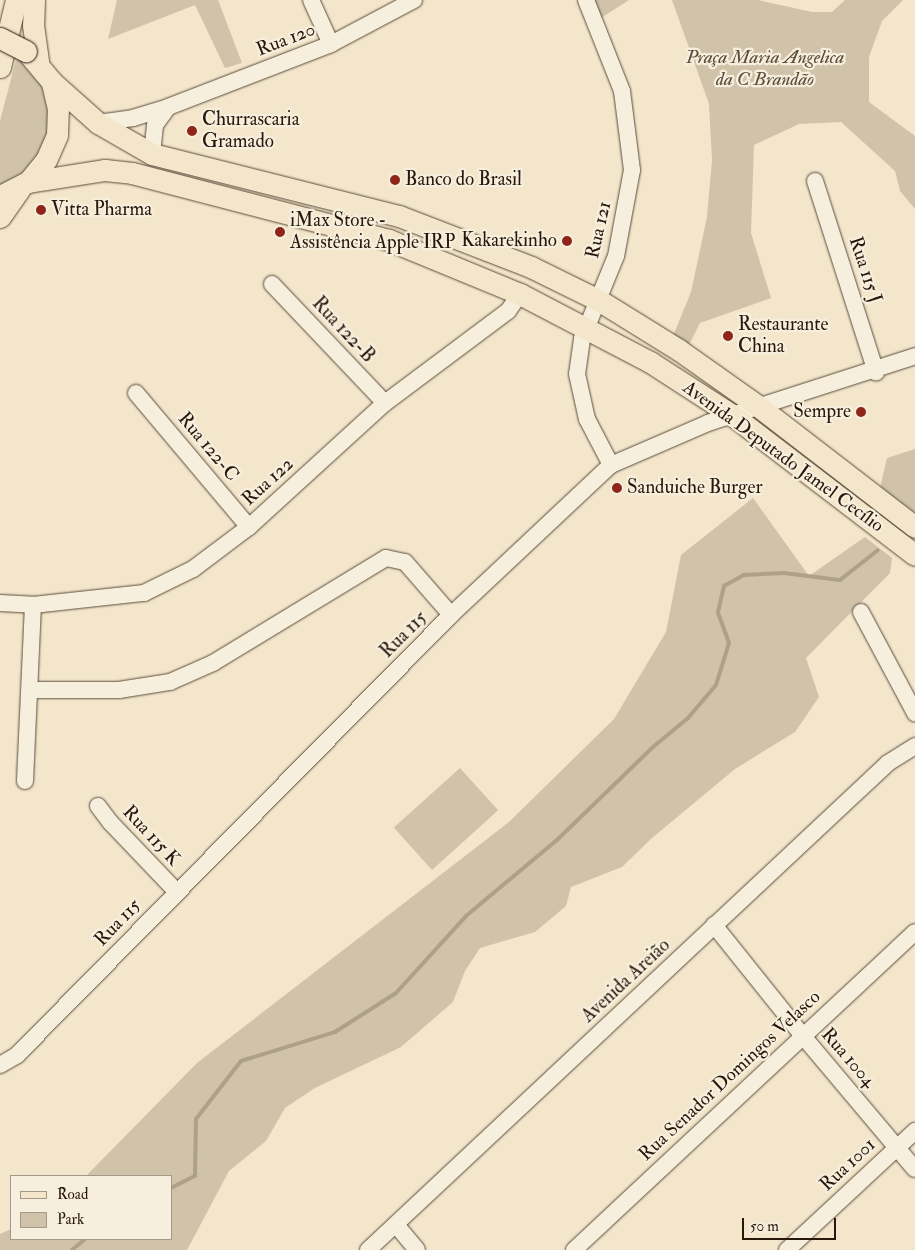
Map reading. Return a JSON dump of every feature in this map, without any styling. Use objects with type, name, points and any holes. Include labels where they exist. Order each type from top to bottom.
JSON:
[{"type":"main road","points":[[0,67],[16,0]]},
{"type":"main road","points":[[32,56],[34,0]]},
{"type":"main road","points":[[0,38],[32,56],[52,82],[58,109],[56,135],[46,160],[0,217]]},
{"type":"main road","name":"Avenida Deputado Jamel Cecílio","points":[[52,82],[98,123],[152,154],[399,216],[531,267],[600,301],[679,350],[758,406],[915,527]]},
{"type":"main road","name":"Avenida Deputado Jamel Cecílio","points":[[0,196],[24,185],[105,170],[132,173],[389,240],[520,294],[589,328],[650,362],[732,415],[915,554]]},
{"type":"street","points":[[311,0],[331,44]]},
{"type":"street","name":"Rua 120","points":[[98,123],[133,118],[168,107],[331,44],[414,0]]},
{"type":"street","name":"Rua 121","points":[[586,0],[622,90],[632,170],[616,256],[589,328],[582,339],[577,374],[587,419],[611,465]]},
{"type":"street","points":[[152,154],[155,125],[168,107]]},
{"type":"street","name":"Rua 115 J","points":[[815,182],[876,372]]},
{"type":"street","name":"Rua 122-B","points":[[272,284],[385,403]]},
{"type":"street","name":"Rua 122","points":[[0,603],[33,605],[144,593],[192,570],[249,527],[385,403],[450,351],[508,312],[520,294]]},
{"type":"street","name":"Rua 115","points":[[0,1065],[18,1055],[451,615],[611,465],[732,415],[876,372],[915,356]]},
{"type":"street","name":"Rua 122-C","points":[[136,393],[249,527]]},
{"type":"street","points":[[31,690],[119,690],[170,682],[213,663],[376,562],[386,558],[405,562],[451,615]]},
{"type":"street","points":[[25,781],[31,690],[33,605]]},
{"type":"street","points":[[861,612],[915,713]]},
{"type":"street","name":"Avenida Areião","points":[[377,1247],[714,925],[888,763],[915,746]]},
{"type":"street","name":"Rua 115 K","points":[[98,806],[110,822],[177,892]]},
{"type":"street","name":"Rua 1004","points":[[714,925],[802,1035],[915,1168]]},
{"type":"street","name":"Rua Senador Domingos Velasco","points":[[574,1250],[802,1035],[915,932]]},
{"type":"street","name":"Rua 1001","points":[[795,1247],[897,1146],[915,1131]]},
{"type":"street","points":[[397,1226],[417,1250]]},
{"type":"green space","points":[[117,0],[218,0],[242,63],[225,68],[195,5],[108,39]]},
{"type":"green space","points":[[595,0],[629,0],[601,18],[592,2]]},
{"type":"green space","name":"Praça Maria Angelica da C Brandão","points":[[672,0],[758,0],[812,12],[832,12],[845,0],[903,0],[882,21],[869,57],[869,102],[915,136],[915,209],[900,191],[895,171],[841,122],[799,124],[754,145],[751,233],[771,298],[700,323],[689,345],[673,336],[691,292],[707,217],[712,160],[709,104]]},
{"type":"green space","points":[[16,60],[31,70],[46,89],[52,118],[46,144],[24,175],[0,188],[0,121]]},
{"type":"green space","points":[[915,449],[915,513],[880,488],[887,458]]},
{"type":"green space","points":[[753,498],[809,576],[865,537],[892,558],[890,573],[806,658],[819,697],[795,732],[735,769],[652,838],[622,867],[571,887],[566,906],[535,932],[480,948],[465,971],[453,1002],[401,1047],[315,1088],[285,1108],[266,1141],[229,1171],[187,1250],[0,1250],[0,1234],[10,1229],[10,1240],[172,1240],[172,1175],[87,1175],[197,1063],[509,822],[614,719],[666,632],[681,555]]},
{"type":"green space","points":[[460,768],[498,810],[432,870],[394,828]]},
{"type":"waterway","points":[[172,1188],[195,1176],[196,1119],[241,1061],[335,1032],[396,993],[466,916],[557,840],[653,747],[688,718],[716,685],[729,643],[718,612],[724,586],[744,575],[784,573],[840,580],[878,550]]},
{"type":"waterway","points":[[72,1250],[84,1240]]},
{"type":"place","name":"Churrascaria Gramado","points":[[192,131]]},
{"type":"place","name":"Banco do Brasil","points":[[395,180]]},
{"type":"place","name":"Vitta Pharma","points":[[41,210]]},
{"type":"place","name":"iMax Store - Assistência Apple IRP","points":[[280,232]]},
{"type":"place","name":"Kakarekinho","points":[[567,241]]},
{"type":"place","name":"Restaurante China","points":[[728,336]]},
{"type":"place","name":"Sempre","points":[[861,412]]},
{"type":"place","name":"Sanduiche Burger","points":[[617,488]]}]
